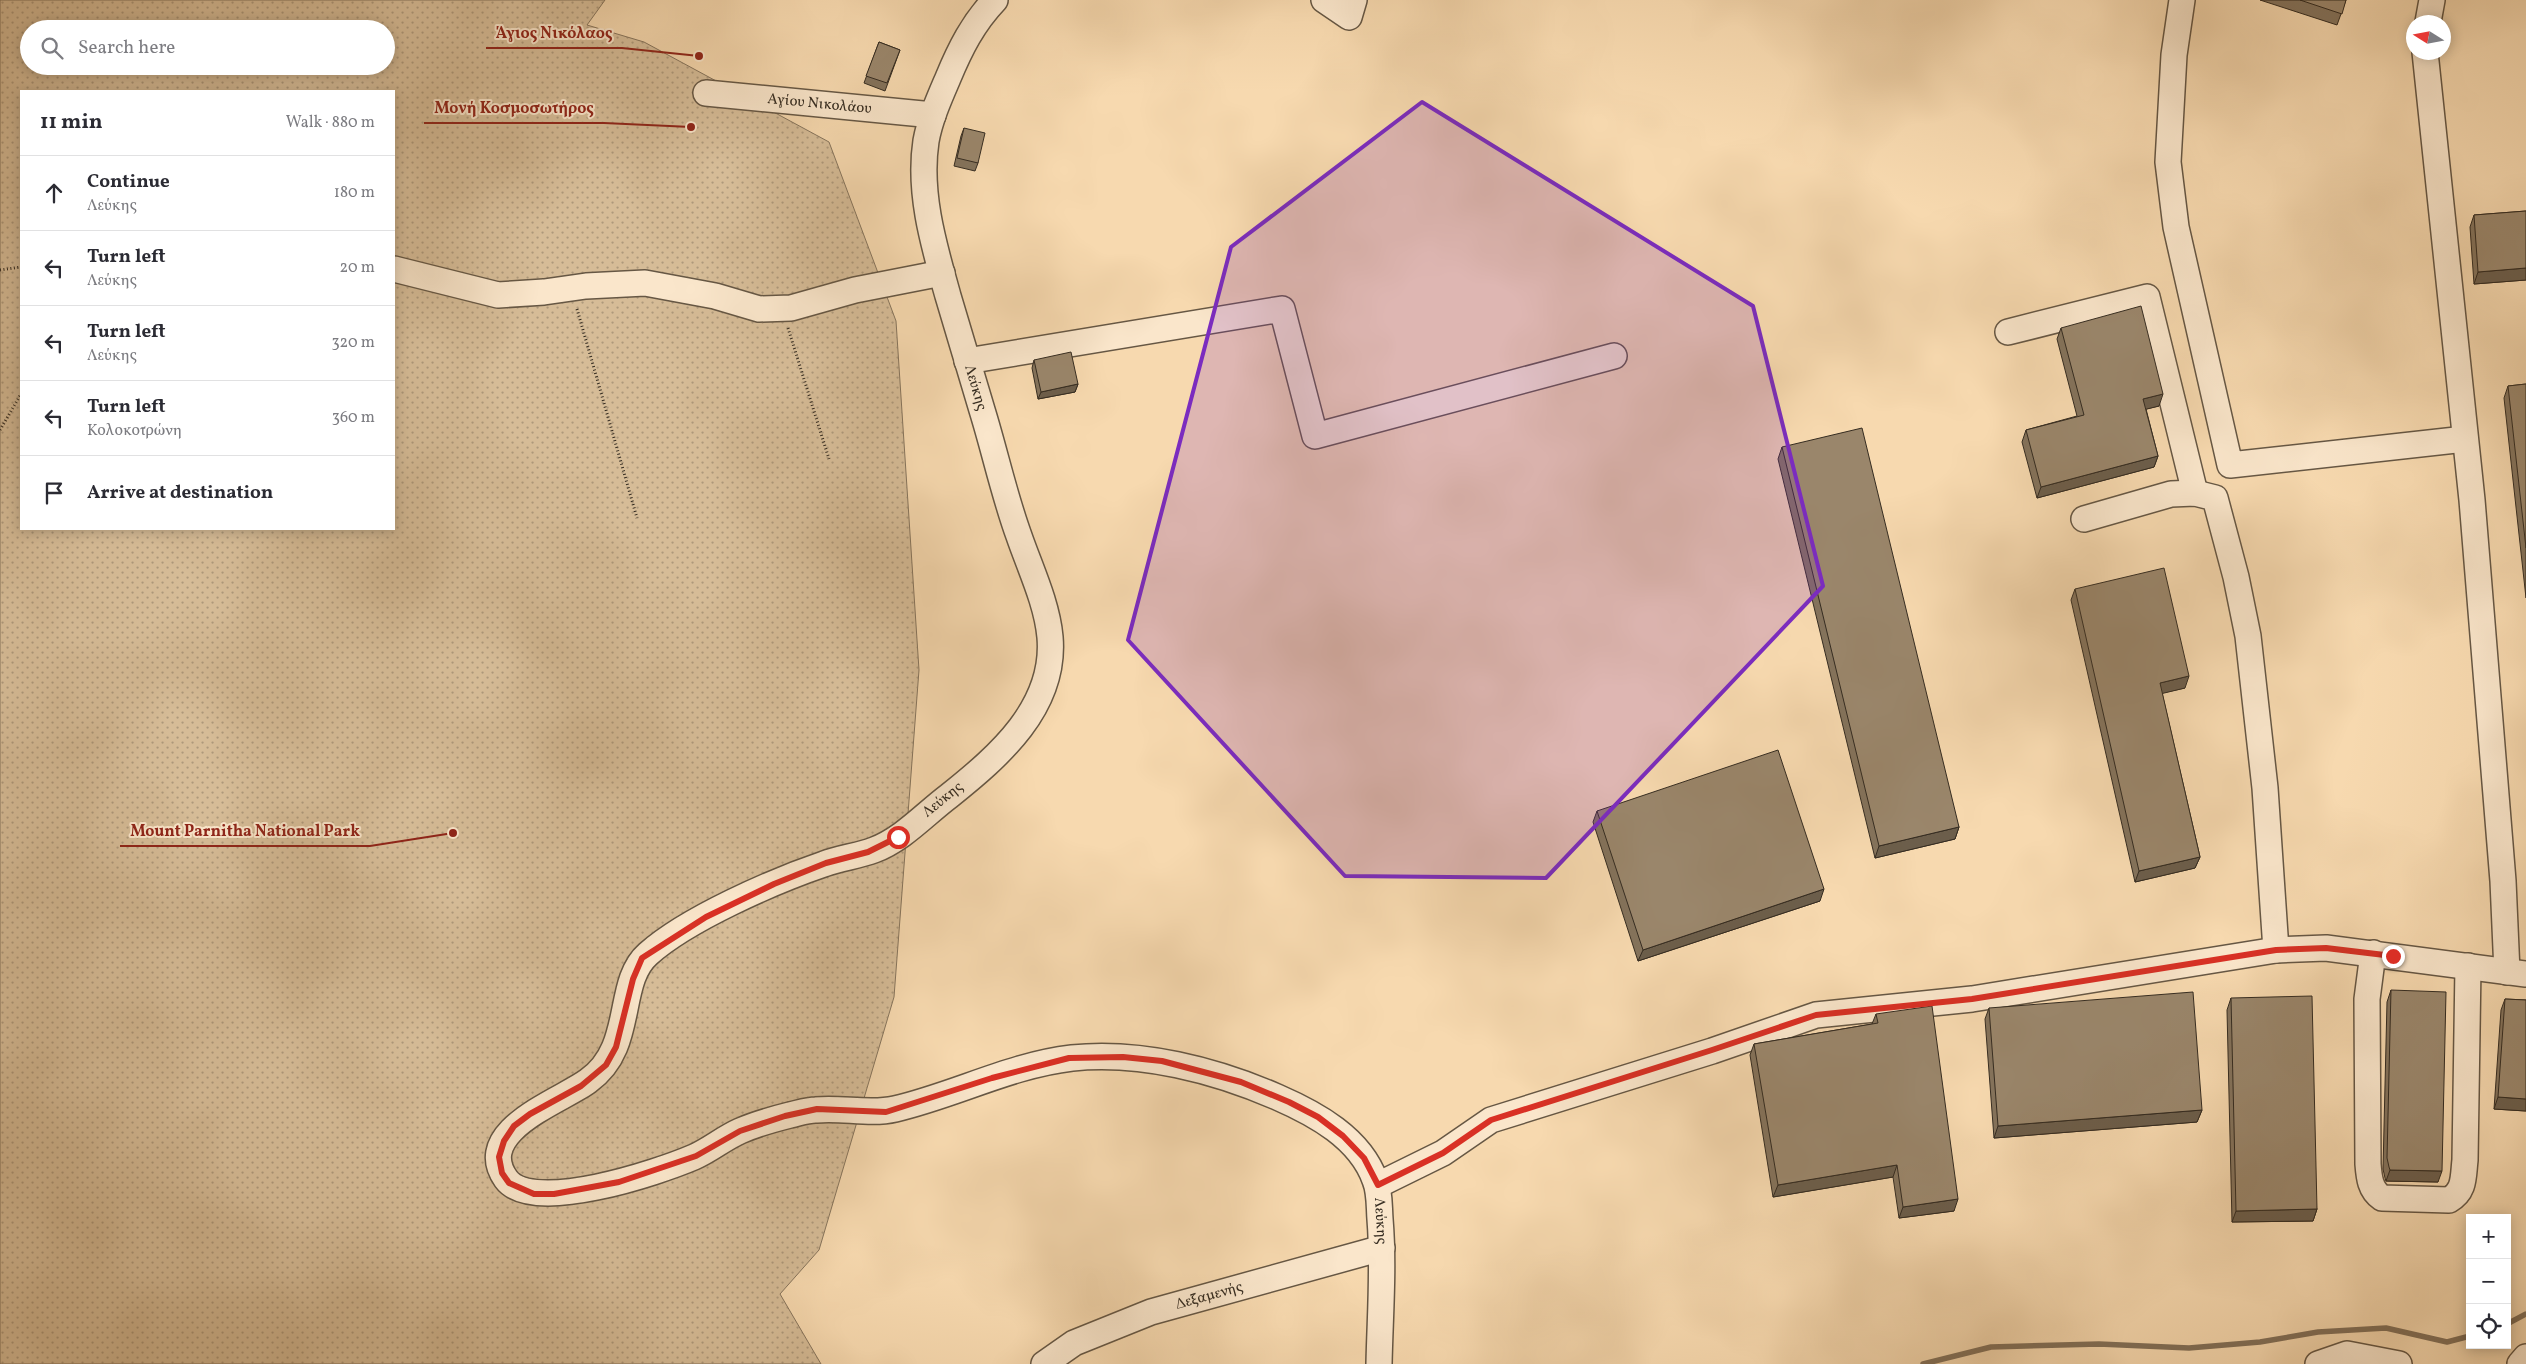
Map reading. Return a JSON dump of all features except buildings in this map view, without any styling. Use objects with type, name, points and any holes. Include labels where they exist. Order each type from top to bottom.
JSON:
[{"type":"street","name":"Λεύκης","points":[[995,0],[968,33],[933,115],[926,141],[924,176],[927,212],[942,273],[1012,515],[1045,610],[1050,632],[1051,657],[1044,692],[1028,719],[984,768],[898,837],[868,852],[826,863],[774,884],[706,917],[642,958],[633,979],[616,1047],[606,1065],[581,1086],[530,1114],[514,1126],[504,1141],[499,1157],[502,1173],[509,1183],[518,1189],[534,1194],[554,1194],[619,1182],[696,1156],[740,1131],[785,1116],[817,1109],[886,1112],[992,1078],[1069,1058],[1123,1057],[1162,1061],[1241,1082],[1289,1102],[1318,1117],[1343,1136],[1364,1158],[1378,1185],[1382,1248],[1379,1364]]},
{"type":"street","points":[[1324,0],[1349,17],[1354,0]]},
{"type":"street","points":[[2182,0],[2174,55],[2168,162],[2176,227],[2230,465],[2465,440]]},
{"type":"street","points":[[2429,15],[2432,0]]},
{"type":"street","points":[[1378,1185],[1443,1153],[1491,1120],[1816,1015],[1972,999],[2276,950],[2326,948],[2517,973],[2503,881],[2465,440],[2426,60]]},
{"type":"street","name":"Αγίου Νικολάου","points":[[706,93],[933,115]]},
{"type":"street","points":[[395,269],[498,295],[645,283],[715,296],[759,309],[792,308],[855,290],[942,273]]},
{"type":"street","points":[[2008,332],[2147,297],[2195,493]]},
{"type":"street","points":[[967,361],[1282,310],[1315,436],[1614,356]]},
{"type":"street","points":[[2084,519],[2171,494],[2195,493],[2215,498],[2236,576],[2248,636],[2265,788],[2276,950]]},
{"type":"street","points":[[2373,953],[2367,999],[2368,1164],[2371,1186],[2376,1194],[2382,1198],[2444,1200],[2458,1195],[2462,1188],[2465,1160],[2468,966]]},
{"type":"street","name":"Δεξαμενής","points":[[1044,1364],[1074,1343],[1151,1312],[1382,1248]]},
{"type":"street","points":[[2318,1364],[2347,1354],[2399,1364]]},
{"type":"street","points":[[2520,1364],[2526,1357]]},
{"type":"path","points":[[0,270],[20,267]]},
{"type":"path","points":[[571,288],[638,518]]},
{"type":"path","points":[[781,308],[829,459]]},
{"type":"path","points":[[0,430],[20,396]]},
{"type":"highlighted area","points":[[1422,102],[1753,306],[1823,586],[1546,878],[1345,876],[1128,640],[1231,247]]},
{"type":"shaded area","points":[[0,0],[605,0],[587,25],[644,42],[829,142],[896,321],[919,670],[894,997],[819,1250],[780,1294],[821,1364],[0,1364]]},
{"type":"waterway","points":[[2511,1322],[2526,1314]]},
{"type":"waterway","points":[[1923,1364],[1991,1347],[2099,1344],[2189,1348],[2260,1342],[2318,1332],[2386,1328],[2447,1342],[2466,1337]]},
{"type":"place","name":"Άγιος Νικόλαος","points":[[699,56]]},
{"type":"place","name":"Μονή Κοσμοσωτήρος","points":[[691,127]]},
{"type":"place","name":"Mount Parnitha National Park","points":[[453,833]]},
{"type":"route","points":[[898,837],[885,846],[826,863],[774,884],[706,917],[642,958],[633,979],[616,1047],[606,1065],[581,1086],[530,1114],[514,1126],[504,1141],[499,1157],[502,1173],[509,1183],[518,1189],[534,1194],[554,1194],[619,1182],[696,1156],[740,1131],[785,1116],[817,1109],[886,1112],[992,1078],[1069,1058],[1123,1057],[1162,1061],[1241,1082],[1289,1102],[1318,1117],[1343,1136],[1364,1158],[1378,1185],[1443,1153],[1491,1120],[1816,1015],[1972,999],[2276,950],[2326,948],[2393,956]]}]
